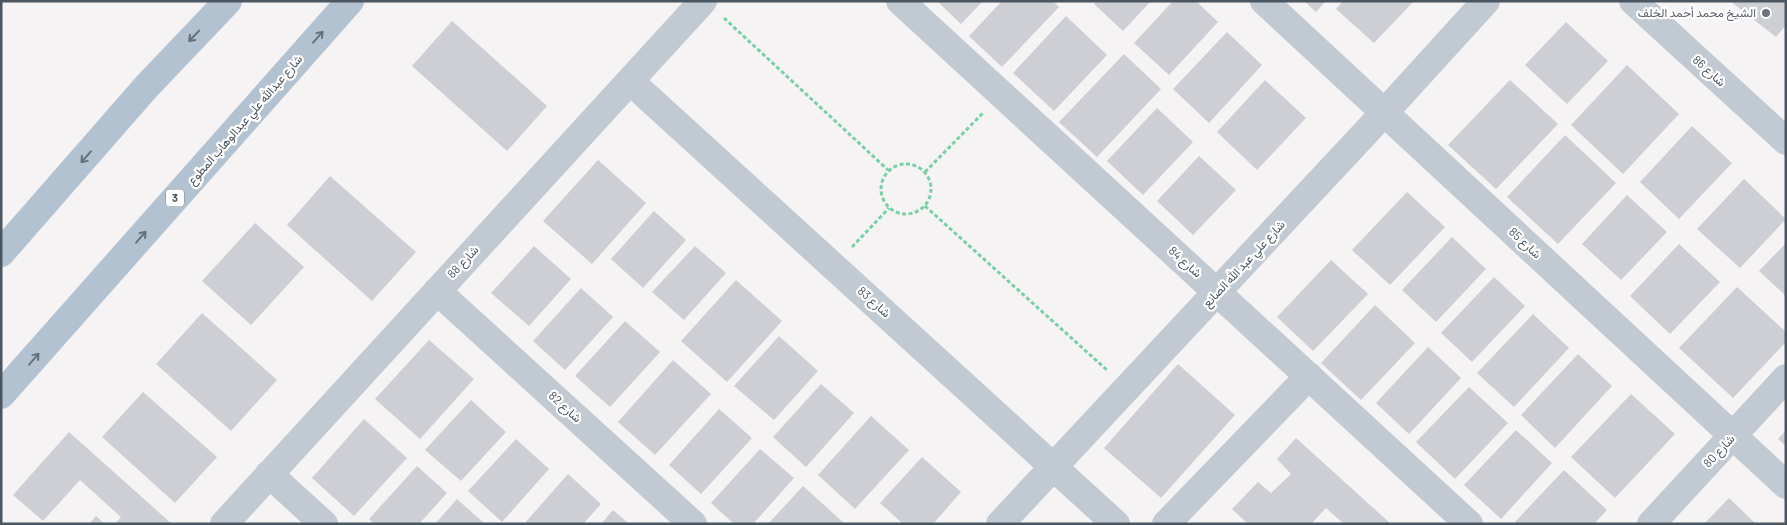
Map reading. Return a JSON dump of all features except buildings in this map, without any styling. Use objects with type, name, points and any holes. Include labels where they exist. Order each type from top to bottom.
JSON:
[{"type":"main road","points":[[1,253],[147,86],[228,1]]},
{"type":"main road","name":"شارع عبدالله علي عبدالوهاب المطوع","points":[[1,395],[350,1]]},
{"type":"street","name":"شارع 84","points":[[900,1],[1469,524]]},
{"type":"street","name":"شارع 85","points":[[1264,1],[1786,485]]},
{"type":"street","name":"شارع علي عبد الله الصانع","points":[[1000,524],[1218,292],[1486,1]]},
{"type":"street","name":"شارع 86","points":[[1633,1],[1786,141]]},
{"type":"street","name":"شارع 88","points":[[224,524],[630,81],[712,8]]},
{"type":"street","name":"شارع 83","points":[[630,81],[1116,524]]},
{"type":"street","name":"شارع 82","points":[[437,291],[693,524]]},
{"type":"street","points":[[1166,524],[1309,376]]},
{"type":"street","name":"شارع 80","points":[[1651,524],[1786,378]]},
{"type":"street","points":[[268,474],[324,524]]},
{"type":"path","points":[[712,8],[888,170]]},
{"type":"path","points":[[925,172],[1002,94]]},
{"type":"path","points":[[907,163],[917,166],[925,172],[931,179],[932,189],[925,206],[908,214],[898,213],[889,208],[883,199],[880,189],[882,179],[888,170],[897,165],[907,163]]},
{"type":"path","points":[[925,206],[1127,388]]},
{"type":"path","points":[[834,266],[889,208]]},
{"type":"place","name":"الشيخ محمد أحمد الخلف","points":[[1766,13]]}]
